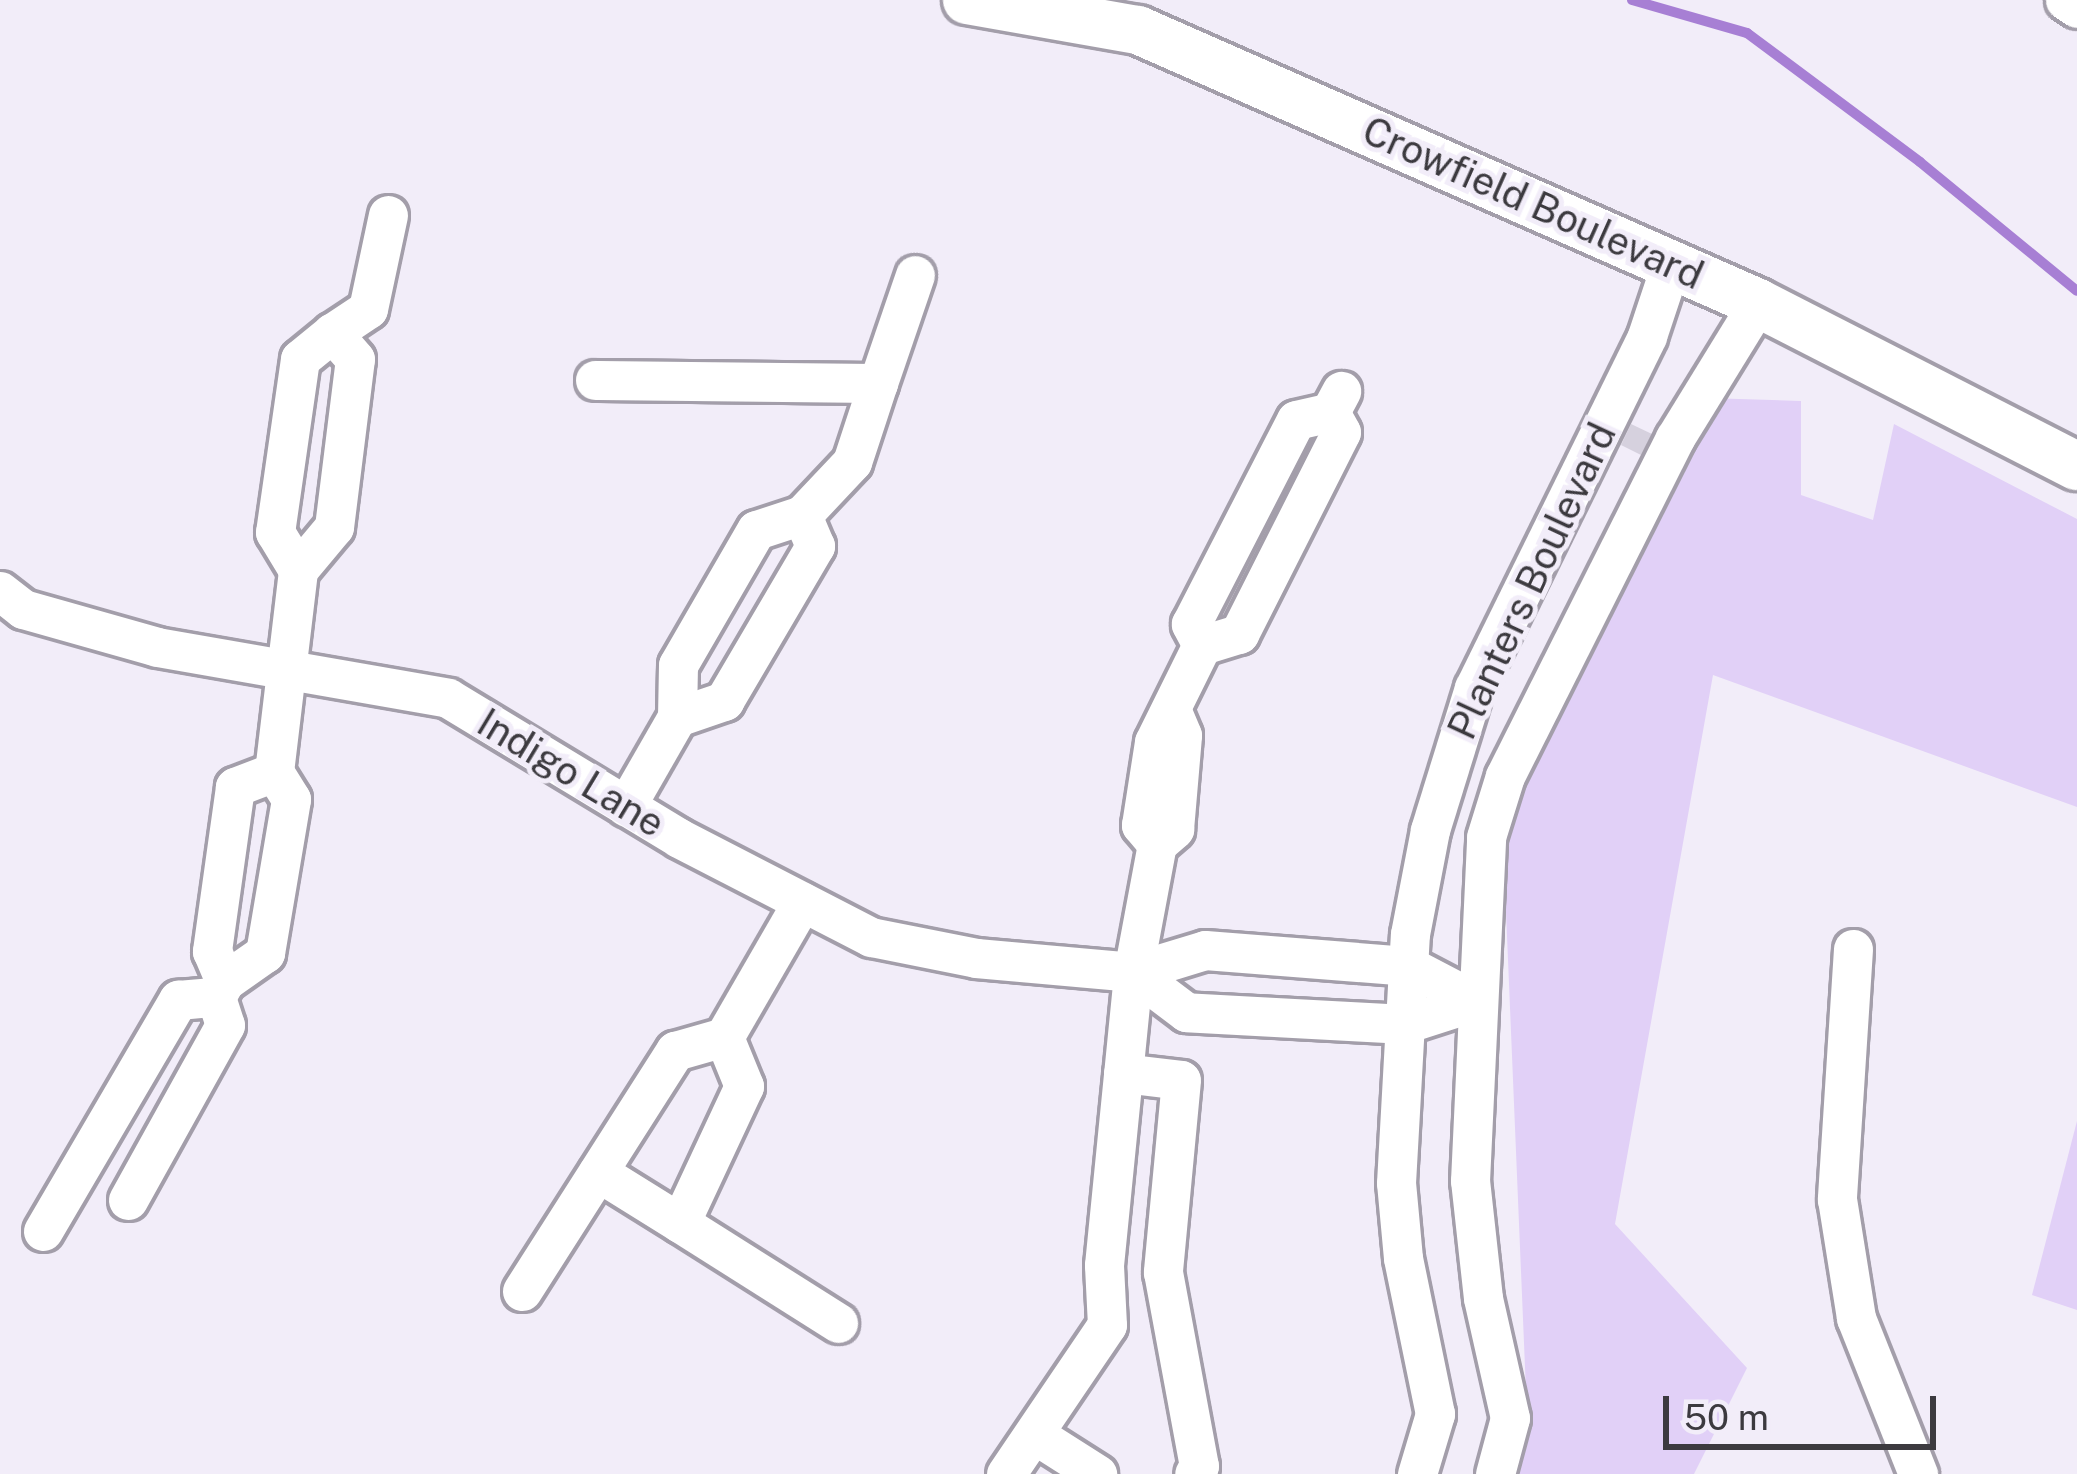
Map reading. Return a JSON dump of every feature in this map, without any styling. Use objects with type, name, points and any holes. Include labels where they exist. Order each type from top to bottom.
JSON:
[{"type":"main road","name":"Crowfield Boulevard","points":[[967,0],[1138,29],[1759,302],[2077,466]]},
{"type":"street","points":[[2065,0],[2077,8]]},
{"type":"street","points":[[298,570],[274,532],[300,359],[368,309],[388,215]]},
{"type":"street","name":"Planters Boulevard","points":[[1417,1474],[1435,1414],[1403,1258],[1396,1183],[1409,966],[1430,830],[1474,688],[1647,336],[1671,264]]},
{"type":"street","points":[[626,806],[677,717],[678,665],[756,530],[802,515],[852,462],[915,275]]},
{"type":"street","name":"Planters Boulevard","points":[[1495,1474],[1510,1418],[1483,1298],[1470,1181],[1486,837],[1505,776],[1675,437],[1759,302]]},
{"type":"street","points":[[44,1231],[178,1000],[220,989],[265,953],[291,799],[274,772],[298,570],[334,527],[355,359],[332,333]]},
{"type":"street","points":[[595,380],[878,383]]},
{"type":"street","points":[[1107,1325],[1104,1265],[1133,972],[1157,844],[1174,829],[1181,735],[1172,712],[1202,645],[1239,634],[1341,432],[1335,402]]},
{"type":"street","points":[[677,717],[724,701],[814,546],[802,515]]},
{"type":"street","name":"Indigo Lane","points":[[0,591],[23,609],[157,647],[448,698],[626,806],[871,937],[976,958],[1133,972],[1205,950],[1409,966],[1476,1001]]},
{"type":"street","points":[[128,1200],[225,1025],[212,951],[235,787],[274,772]]},
{"type":"street","points":[[522,1292],[675,1051],[724,1037],[802,902]]},
{"type":"street","points":[[1853,949],[1837,1199],[1856,1318],[1918,1474]]},
{"type":"street","points":[[1133,972],[1186,1012],[1405,1024],[1476,1001]]},
{"type":"street","points":[[680,1222],[745,1086],[724,1037]]},
{"type":"street","points":[[1123,1073],[1180,1080],[1163,1272],[1199,1466],[1194,1474]]},
{"type":"street","points":[[598,1172],[838,1323]]},
{"type":"street","points":[[1006,1474],[1107,1325],[1163,1272]]},
{"type":"street","points":[[1034,1433],[1097,1474]]},
{"type":"shaded area","points":[[1707,398],[1801,401],[1801,495],[1873,520],[1894,424],[2077,519],[2077,807],[1713,675],[1615,1224],[1747,1368],[1694,1474],[1513,1474],[1528,1439],[1502,816]]},
{"type":"shaded area","points":[[2077,1121],[2077,1310],[2032,1295]]},
{"type":"building","points":[[1631,424],[1652,434],[1641,455],[1621,445]]},
{"type":"waterway","points":[[1632,0],[1747,33],[1920,162],[2077,291]]}]
